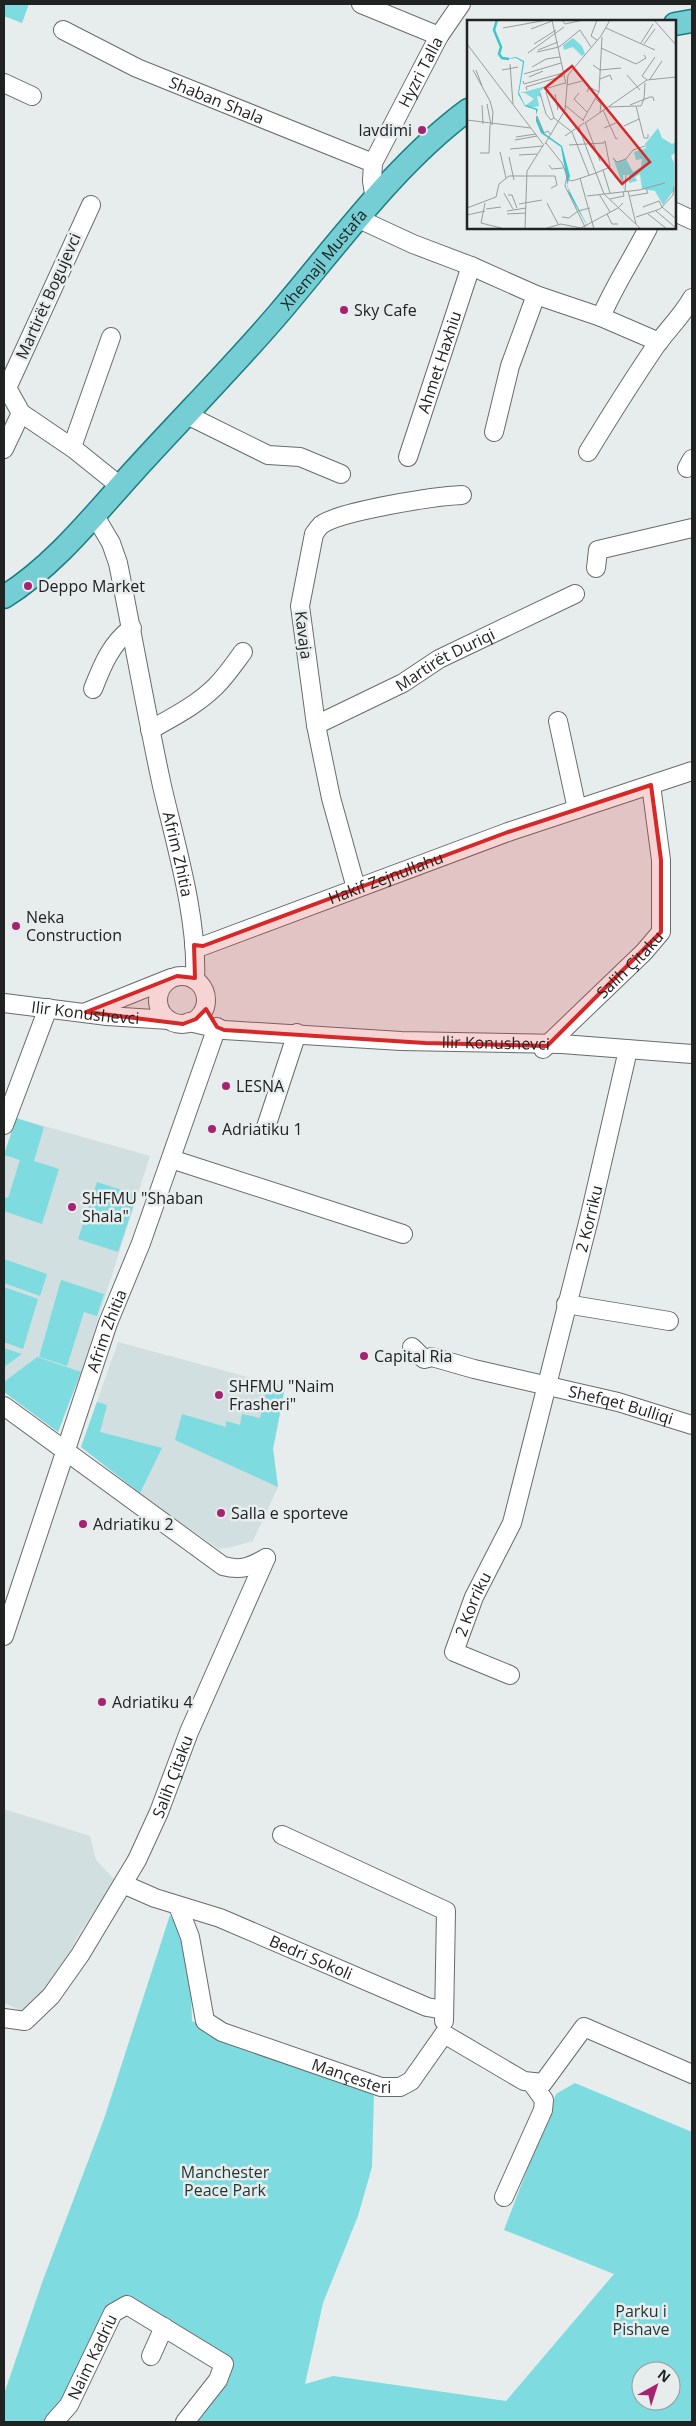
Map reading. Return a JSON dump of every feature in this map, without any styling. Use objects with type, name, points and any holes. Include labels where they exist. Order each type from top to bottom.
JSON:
[{"type":"main road","points":[[676,24],[692,21]]},
{"type":"main road","name":"Xhemajl Mustafa","points":[[4,597],[30,580],[95,516],[185,414],[256,339],[375,200],[426,145],[467,111]]},
{"type":"street","points":[[361,4],[439,36]]},
{"type":"street","name":"Hyzri Talla","points":[[373,163],[439,36],[461,4]]},
{"type":"street","name":"Shaban Shala","points":[[63,30],[137,68],[373,163]]},
{"type":"street","points":[[4,83],[32,96]]},
{"type":"street","points":[[373,163],[375,200]]},
{"type":"street","name":"Martirët Bogujevci","points":[[91,205],[7,388],[21,413],[72,447],[120,486]]},
{"type":"street","points":[[676,212],[692,220]]},
{"type":"street","points":[[359,219],[413,244],[471,266],[536,295],[601,317],[659,342]]},
{"type":"street","points":[[601,317],[612,292],[631,263],[648,229]]},
{"type":"street","name":"Ahmet Haxhiu","points":[[408,457],[471,266]]},
{"type":"street","points":[[494,432],[510,366],[536,295]]},
{"type":"street","points":[[588,452],[659,342],[687,320],[692,298]]},
{"type":"street","points":[[72,447],[111,337]]},
{"type":"street","points":[[4,449],[21,413]]},
{"type":"street","points":[[185,414],[268,455],[300,456],[341,474]]},
{"type":"street","name":"Kavaja","points":[[356,888],[330,798],[316,725],[300,606],[314,534],[321,525],[351,514],[443,496],[462,495]]},
{"type":"street","name":"Afrim Zhitia","points":[[95,516],[111,543],[118,563],[132,628],[150,730],[180,866],[194,945],[195,980]]},
{"type":"street","points":[[596,568],[598,550],[692,528]]},
{"type":"street","name":"Martirët Duriqi","points":[[316,725],[403,683],[439,659],[575,594]]},
{"type":"street","points":[[93,689],[109,654],[120,636],[132,628]]},
{"type":"street","points":[[150,730],[205,696],[217,685],[243,652]]},
{"type":"street","points":[[558,721],[577,809]]},
{"type":"street","name":"Hakif Zejnullahu","points":[[194,945],[204,946],[508,832],[692,771]]},
{"type":"street","name":"Salih Çitaku","points":[[547,1045],[644,952],[661,932],[661,860],[651,785]]},
{"type":"street","points":[[86,1012],[171,978],[183,976],[195,980],[205,992],[209,1012],[217,1027]]},
{"type":"street","points":[[171,978],[165,982],[158,995],[160,1009],[169,1020],[176,1023],[189,1022],[217,1027]]},
{"type":"street","points":[[189,1022],[202,1014],[206,999]]},
{"type":"street","name":"Ilir Konushevci","points":[[4,1003],[169,1020]]},
{"type":"street","points":[[4,1125],[48,1008]]},
{"type":"street","name":"Afrim Zhitia","points":[[4,1636],[108,1323],[141,1244],[217,1027]]},
{"type":"street","name":"Ilir Konushevci","points":[[217,1027],[224,1030],[297,1033],[425,1043],[562,1044],[692,1054]]},
{"type":"street","points":[[266,1127],[297,1033]]},
{"type":"street","name":"2 Korriku","points":[[510,1675],[454,1652],[474,1597],[512,1523],[548,1386],[628,1050]]},
{"type":"street","points":[[170,1159],[403,1234]]},
{"type":"street","points":[[566,1304],[669,1321]]},
{"type":"street","points":[[412,1348],[424,1359],[432,1358],[548,1386]]},
{"type":"street","name":"Shefqet Bulliqi","points":[[548,1386],[618,1402],[692,1425]]},
{"type":"street","points":[[4,1406],[66,1450]]},
{"type":"street","name":"Salih Çitaku","points":[[4,2018],[25,2022],[51,1996],[80,1955],[137,1860],[159,1812],[189,1732],[266,1558],[249,1568],[236,1570],[223,1566],[66,1450]]},
{"type":"street","points":[[282,1835],[446,1911],[444,2034],[524,2081],[543,2083],[584,2027],[692,2074]]},
{"type":"street","points":[[123,1884],[178,1906]]},
{"type":"street","name":"Bedri Sokoli","points":[[178,1906],[220,1918],[427,2007],[444,2010]]},
{"type":"street","name":"Mançesteri","points":[[178,1906],[190,1937],[205,2021],[222,2032],[382,2087],[400,2087],[411,2081],[444,2034]]},
{"type":"street","points":[[504,2197],[543,2110],[544,2100],[531,2082]]},
{"type":"street","name":"Naim Kadriu","points":[[54,2422],[69,2405],[113,2313],[127,2305],[224,2364],[218,2380],[185,2422]]},
{"type":"street","points":[[151,2356],[164,2327]]},
{"type":"highlighted area","points":[[651,785],[661,860],[661,932],[547,1046],[425,1043],[224,1030],[217,1027],[206,1009],[196,1019],[183,1024],[86,1012],[177,976],[195,978],[194,945],[203,946],[508,832]]},
{"type":"shaded area","points":[[16,1118],[150,1156],[81,1372],[58,1432],[4,1392],[4,1155]]},
{"type":"shaded area","points":[[118,1342],[285,1387],[273,1449],[278,1487],[253,1541],[219,1549],[144,1497],[81,1447]]},
{"type":"shaded area","points":[[4,1809],[90,1836],[96,1860],[115,1880],[76,1939],[51,1996],[20,2010],[4,2003]]},
{"type":"green space","points":[[4,4],[29,4],[22,23],[4,16]]},
{"type":"green space","points":[[16,1118],[44,1127],[34,1161],[59,1169],[42,1224],[4,1211],[4,1197],[8,1198],[20,1160],[4,1155]]},
{"type":"green space","points":[[97,1182],[137,1195],[118,1252],[78,1239]]},
{"type":"green space","points":[[4,1259],[47,1274],[40,1296],[4,1283]]},
{"type":"green space","points":[[61,1280],[104,1294],[97,1316],[84,1312],[67,1366],[39,1357]]},
{"type":"green space","points":[[4,1287],[38,1299],[23,1349],[4,1342]]},
{"type":"green space","points":[[4,1348],[22,1354],[4,1367]]},
{"type":"green space","points":[[37,1357],[81,1372],[58,1432],[4,1392],[4,1382]]},
{"type":"green space","points":[[268,1382],[285,1387],[273,1449],[278,1487],[175,1440],[182,1414],[226,1427],[226,1421],[240,1425],[242,1414],[260,1418]]},
{"type":"green space","points":[[97,1402],[107,1405],[100,1432],[162,1448],[140,1493],[81,1447]]},
{"type":"green space","name":"Manchester Peace Park","points":[[170,1915],[189,1947],[192,2021],[374,2093],[372,2167],[358,2216],[323,2303],[305,2384],[333,2376],[506,2401],[614,2274],[504,2230],[556,2094],[575,2083],[692,2132],[692,2422],[193,2422],[231,2366],[127,2302],[54,2416],[41,2422],[4,2422],[4,2394],[43,2280],[104,2119]]},
{"type":"place","name":"lavdimi","points":[[422,130]]},
{"type":"place","name":"Sky Cafe","points":[[344,310]]},
{"type":"place","name":"Deppo Market","points":[[28,586]]},
{"type":"place","name":"Neka Construction","points":[[16,926]]},
{"type":"place","name":"LESNA","points":[[226,1086]]},
{"type":"place","name":"Adriatiku 1","points":[[212,1129]]},
{"type":"place","name":"SHFMU \"Shaban Shala\"","points":[[72,1207]]},
{"type":"place","name":"Capital Ria","points":[[364,1356]]},
{"type":"place","name":"SHFMU \"Naim Frasheri\"","points":[[219,1395]]},
{"type":"place","name":"Salla e sporteve","points":[[221,1513]]},
{"type":"place","name":"Adriatiku 2","points":[[83,1524]]},
{"type":"place","name":"Adriatiku 4","points":[[102,1702]]},
{"type":"park label","name":"Parku i Pishave","points":[[641,2320]]}]
